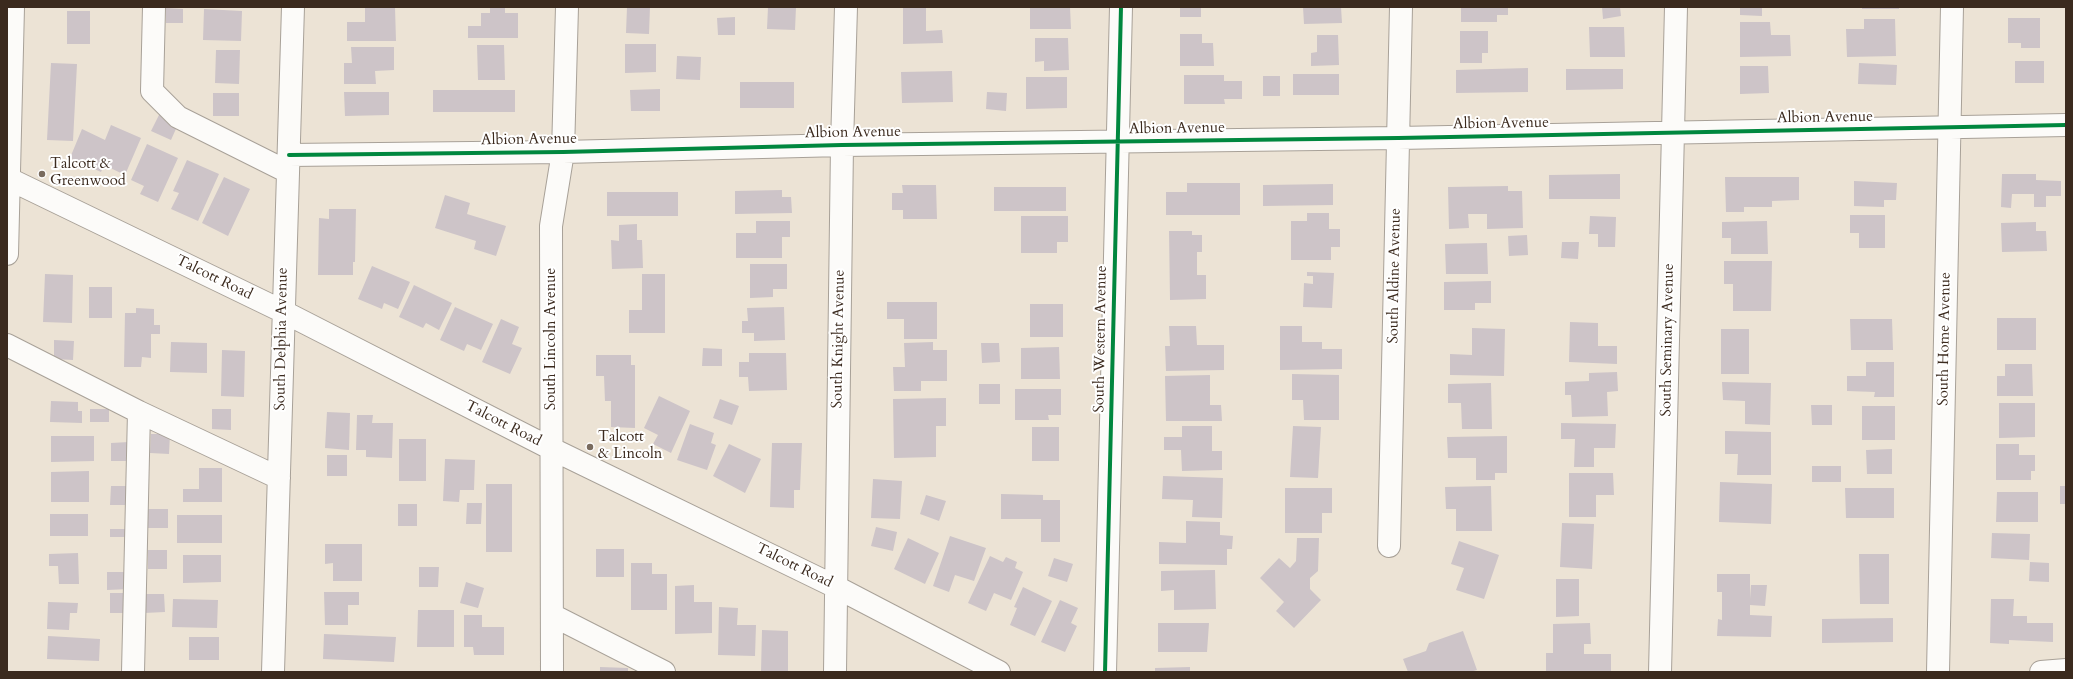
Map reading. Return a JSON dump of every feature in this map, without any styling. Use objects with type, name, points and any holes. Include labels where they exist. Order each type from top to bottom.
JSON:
[{"type":"street","points":[[154,7],[152,91],[178,117],[288,163]]},
{"type":"street","name":"South Delphia Avenue","points":[[273,672],[282,311],[293,7]]},
{"type":"street","name":"South Lincoln Avenue","points":[[552,672],[551,226],[563,152],[567,7]]},
{"type":"street","name":"South Knight Avenue","points":[[835,672],[842,145],[846,7]]},
{"type":"street","name":"South Western Avenue","points":[[1105,672],[1121,7]]},
{"type":"street","name":"South Aldine Avenue","points":[[1389,546],[1400,7]]},
{"type":"street","name":"South Seminary Avenue","points":[[1660,672],[1676,7]]},
{"type":"street","name":"South Home Avenue","points":[[1938,672],[1952,7]]},
{"type":"street","points":[[7,254],[11,18]]},
{"type":"street","name":"Albion Avenue","points":[[288,163],[563,152],[842,145],[1398,138],[2066,125]]},
{"type":"street","name":"Talcott Road","points":[[8,178],[282,311],[552,449],[836,587],[999,672]]},
{"type":"street","points":[[7,345],[139,412],[279,478]]},
{"type":"street","points":[[133,672],[139,412]]},
{"type":"street","points":[[552,615],[664,672]]},
{"type":"street","points":[[2041,672],[2066,670]]},
{"type":"building","points":[[365,7],[395,7],[396,41],[347,41],[347,22],[365,22]]},
{"type":"building","points":[[490,7],[505,7],[505,13],[518,13],[518,38],[468,38],[468,26],[481,26],[481,13],[490,13]]},
{"type":"building","points":[[627,7],[650,7],[649,34],[626,33]]},
{"type":"building","points":[[768,7],[796,7],[795,30],[767,29]]},
{"type":"building","points":[[903,7],[926,7],[926,31],[942,30],[943,43],[903,44]]},
{"type":"building","points":[[1030,7],[1070,7],[1071,29],[1030,29]]},
{"type":"building","points":[[1180,7],[1201,7],[1201,17],[1180,17]]},
{"type":"building","points":[[1303,7],[1341,7],[1342,23],[1304,24]]},
{"type":"building","points":[[1461,7],[1508,7],[1508,15],[1497,15],[1497,22],[1461,22]]},
{"type":"building","points":[[1602,7],[1620,7],[1621,16],[1603,19]]},
{"type":"building","points":[[1740,7],[1762,7],[1762,16],[1740,15]]},
{"type":"building","points":[[1862,7],[1899,7],[1899,9],[1862,9]]},
{"type":"building","points":[[166,8],[183,9],[183,23],[166,23]]},
{"type":"building","points":[[204,9],[242,11],[241,41],[203,40]]},
{"type":"building","points":[[67,11],[90,11],[90,44],[67,44]]},
{"type":"building","points":[[735,17],[735,35],[718,35],[717,18]]},
{"type":"building","points":[[2008,18],[2040,18],[2040,48],[2021,48],[2021,43],[2008,43]]},
{"type":"building","points":[[1864,19],[1895,19],[1896,56],[1847,57],[1846,29],[1864,29]]},
{"type":"building","points":[[1740,22],[1770,22],[1771,35],[1790,35],[1791,56],[1740,57]]},
{"type":"building","points":[[1589,27],[1624,27],[1625,57],[1590,57]]},
{"type":"building","points":[[1460,31],[1488,31],[1488,53],[1482,53],[1482,63],[1460,63]]},
{"type":"building","points":[[1180,34],[1202,34],[1202,43],[1213,43],[1214,66],[1180,66]]},
{"type":"building","points":[[1317,35],[1338,35],[1339,65],[1311,66],[1311,53],[1317,52]]},
{"type":"building","points":[[1035,38],[1068,38],[1069,70],[1044,71],[1044,61],[1035,62]]},
{"type":"building","points":[[625,44],[656,44],[656,72],[625,73]]},
{"type":"building","points":[[477,45],[504,45],[505,80],[478,80]]},
{"type":"building","points":[[351,47],[394,47],[394,70],[375,71],[376,84],[344,84],[344,63],[352,63]]},
{"type":"building","points":[[216,50],[240,50],[239,84],[215,83]]},
{"type":"building","points":[[677,56],[701,57],[700,80],[676,79]]},
{"type":"building","points":[[2015,61],[2044,61],[2044,83],[2015,83]]},
{"type":"building","points":[[51,63],[77,64],[73,141],[47,140]]},
{"type":"building","points":[[1859,63],[1897,65],[1896,85],[1858,84]]},
{"type":"building","points":[[1740,66],[1768,66],[1769,93],[1740,94]]},
{"type":"building","points":[[1528,68],[1528,92],[1456,93],[1456,70]]},
{"type":"building","points":[[1566,69],[1623,69],[1623,89],[1566,90]]},
{"type":"building","points":[[952,71],[953,102],[902,103],[901,72]]},
{"type":"building","points":[[1293,74],[1339,74],[1339,95],[1293,95]]},
{"type":"building","points":[[1184,75],[1224,75],[1224,81],[1242,81],[1242,99],[1224,99],[1225,104],[1184,104]]},
{"type":"building","points":[[1263,76],[1280,76],[1280,96],[1263,96]]},
{"type":"building","points":[[1026,77],[1067,77],[1067,108],[1026,109]]},
{"type":"building","points":[[740,82],[794,82],[794,108],[740,108]]},
{"type":"building","points":[[660,89],[660,111],[631,111],[630,90]]},
{"type":"building","points":[[433,90],[515,90],[515,112],[433,112]]},
{"type":"building","points":[[344,92],[389,92],[389,115],[345,116]]},
{"type":"building","points":[[987,92],[1007,93],[1006,111],[986,109]]},
{"type":"building","points":[[213,93],[239,93],[239,116],[213,116]]},
{"type":"building","points":[[160,113],[179,122],[171,140],[151,131]]},
{"type":"building","points":[[111,125],[141,138],[125,175],[104,165],[101,172],[70,158],[82,129],[105,140]]},
{"type":"building","points":[[147,144],[178,158],[158,202],[140,194],[144,186],[131,180]]},
{"type":"building","points":[[187,160],[219,174],[198,221],[171,209],[179,193],[173,191]]},
{"type":"building","points":[[1620,174],[1620,199],[1549,199],[1549,175]]},
{"type":"building","points":[[2002,174],[2036,174],[2036,180],[2061,181],[2061,196],[2046,196],[2046,207],[2034,207],[2034,194],[2012,194],[2011,208],[2001,207]]},
{"type":"building","points":[[224,177],[250,189],[228,236],[202,223]]},
{"type":"building","points":[[1725,177],[1799,177],[1799,200],[1772,201],[1772,207],[1744,207],[1744,212],[1726,212]]},
{"type":"building","points":[[1854,181],[1897,183],[1896,200],[1884,200],[1884,207],[1854,206]]},
{"type":"building","points":[[1187,183],[1240,183],[1240,215],[1166,215],[1166,192],[1187,192]]},
{"type":"building","points":[[1333,184],[1333,205],[1263,206],[1263,185]]},
{"type":"building","points":[[902,185],[936,185],[937,219],[903,219],[903,210],[892,210],[892,193],[903,193]]},
{"type":"building","points":[[1508,186],[1508,191],[1522,191],[1523,228],[1487,229],[1487,214],[1468,214],[1469,228],[1449,229],[1448,187]]},
{"type":"building","points":[[994,187],[1066,187],[1066,211],[994,211]]},
{"type":"building","points":[[782,190],[782,197],[791,197],[792,213],[735,214],[735,191]]},
{"type":"building","points":[[607,192],[678,192],[678,216],[607,216]]},
{"type":"building","points":[[445,195],[470,203],[467,214],[506,226],[496,256],[474,249],[476,241],[435,228]]},
{"type":"building","points":[[329,209],[356,209],[355,262],[353,262],[353,275],[318,275],[319,218],[329,219]]},
{"type":"building","points":[[1307,213],[1329,213],[1329,229],[1340,229],[1340,247],[1331,247],[1331,260],[1291,260],[1291,221],[1307,221]]},
{"type":"building","points":[[1850,215],[1885,215],[1885,248],[1859,248],[1859,233],[1850,233]]},
{"type":"building","points":[[1021,216],[1068,216],[1068,242],[1057,242],[1057,253],[1021,253]]},
{"type":"building","points":[[1590,216],[1616,217],[1615,247],[1598,247],[1598,234],[1589,234]]},
{"type":"building","points":[[756,221],[790,221],[790,237],[782,237],[782,258],[736,258],[736,233],[756,233]]},
{"type":"building","points":[[1767,221],[1768,254],[1731,254],[1731,238],[1722,238],[1722,222]]},
{"type":"building","points":[[2036,222],[2036,231],[2046,231],[2047,251],[2002,252],[2001,223]]},
{"type":"building","points":[[637,224],[637,240],[642,240],[643,268],[612,269],[611,240],[619,241],[619,225]]},
{"type":"building","points":[[1169,231],[1192,231],[1192,235],[1202,235],[1202,252],[1197,252],[1197,275],[1206,275],[1206,299],[1170,300]]},
{"type":"building","points":[[1527,235],[1528,255],[1509,256],[1508,236]]},
{"type":"building","points":[[1562,242],[1579,242],[1578,259],[1561,258]]},
{"type":"building","points":[[1487,243],[1488,274],[1446,274],[1445,244]]},
{"type":"building","points":[[1724,261],[1772,261],[1771,311],[1733,311],[1733,284],[1724,284]]},
{"type":"building","points":[[750,264],[787,264],[787,289],[773,289],[773,297],[750,298]]},
{"type":"building","points":[[372,266],[410,282],[398,309],[384,303],[382,309],[358,299]]},
{"type":"building","points":[[1307,272],[1334,273],[1332,308],[1303,307],[1304,283],[1313,284],[1313,276],[1307,276]]},
{"type":"building","points":[[45,274],[73,275],[72,323],[43,322]]},
{"type":"building","points":[[642,274],[665,274],[665,333],[629,333],[629,310],[642,310]]},
{"type":"building","points":[[1491,281],[1491,303],[1475,303],[1475,310],[1444,310],[1444,282]]},
{"type":"building","points":[[414,285],[452,303],[439,330],[426,323],[423,328],[399,317]]},
{"type":"building","points":[[89,287],[112,287],[112,318],[89,318]]},
{"type":"building","points":[[887,302],[937,302],[937,339],[904,339],[904,319],[887,319]]},
{"type":"building","points":[[1030,304],[1063,304],[1063,337],[1030,337]]},
{"type":"building","points":[[455,307],[493,324],[481,350],[467,344],[464,351],[440,340]]},
{"type":"building","points":[[784,307],[785,340],[754,341],[754,333],[742,333],[742,321],[748,321],[747,308]]},
{"type":"building","points":[[136,308],[154,309],[154,325],[160,325],[160,334],[151,334],[151,358],[142,357],[141,367],[124,367],[125,313],[136,313]]},
{"type":"building","points":[[1997,318],[2036,318],[2036,350],[1997,350]]},
{"type":"building","points":[[501,319],[519,327],[512,344],[522,348],[510,374],[482,362]]},
{"type":"building","points":[[1850,319],[1892,319],[1893,350],[1851,350]]},
{"type":"building","points":[[1570,322],[1598,323],[1598,346],[1617,346],[1617,364],[1569,362]]},
{"type":"building","points":[[1169,326],[1196,326],[1197,345],[1224,345],[1224,370],[1166,371],[1165,346],[1170,346]]},
{"type":"building","points":[[1280,326],[1302,326],[1302,342],[1322,342],[1322,349],[1342,349],[1342,369],[1280,370]]},
{"type":"building","points":[[1472,328],[1505,329],[1504,376],[1450,375],[1450,354],[1472,355]]},
{"type":"building","points":[[1721,329],[1749,329],[1749,374],[1721,374]]},
{"type":"building","points":[[54,340],[74,341],[73,360],[54,359]]},
{"type":"building","points":[[171,342],[207,343],[207,373],[170,372]]},
{"type":"building","points":[[933,342],[933,350],[947,350],[947,381],[921,381],[921,391],[894,391],[893,367],[905,367],[904,343]]},
{"type":"building","points":[[981,343],[999,343],[1000,362],[982,363]]},
{"type":"building","points":[[1059,347],[1060,379],[1021,379],[1021,348]]},
{"type":"building","points":[[703,348],[722,349],[722,366],[702,366]]},
{"type":"building","points":[[222,350],[245,351],[244,397],[221,396]]},
{"type":"building","points":[[749,353],[786,353],[787,390],[749,391],[748,377],[739,377],[739,362],[749,362]]},
{"type":"building","points":[[596,355],[631,355],[631,365],[635,365],[635,428],[611,427],[611,401],[605,401],[604,376],[596,376]]},
{"type":"building","points":[[1866,362],[1894,362],[1894,397],[1874,397],[1875,392],[1847,391],[1847,376],[1866,376]]},
{"type":"building","points":[[2005,364],[2032,364],[2033,396],[1997,396],[1997,376],[2005,376]]},
{"type":"building","points":[[1617,372],[1618,391],[1607,392],[1608,416],[1572,417],[1571,395],[1565,395],[1565,382],[1589,381],[1589,373]]},
{"type":"building","points":[[1292,374],[1339,375],[1339,420],[1304,420],[1303,400],[1292,400]]},
{"type":"building","points":[[1210,375],[1210,405],[1221,405],[1222,421],[1166,421],[1165,376]]},
{"type":"building","points":[[1722,382],[1771,383],[1770,425],[1745,424],[1745,401],[1723,400]]},
{"type":"building","points":[[1491,383],[1492,429],[1462,429],[1461,403],[1448,403],[1448,384]]},
{"type":"building","points":[[979,384],[1000,384],[1000,404],[979,404]]},
{"type":"building","points":[[1015,389],[1061,389],[1061,415],[1048,415],[1049,420],[1015,420]]},
{"type":"building","points":[[659,396],[690,411],[671,453],[653,444],[658,435],[644,428]]},
{"type":"building","points":[[946,398],[946,426],[936,426],[936,457],[894,458],[893,399]]},
{"type":"building","points":[[720,399],[739,406],[732,425],[713,418]]},
{"type":"building","points":[[51,401],[78,402],[78,411],[82,411],[82,423],[50,422]]},
{"type":"building","points":[[1999,403],[2035,403],[2035,437],[1999,438]]},
{"type":"building","points":[[1811,405],[1832,405],[1832,425],[1812,425]]},
{"type":"building","points":[[1862,406],[1895,406],[1895,440],[1862,440]]},
{"type":"building","points":[[90,409],[109,409],[109,422],[90,422]]},
{"type":"building","points":[[212,409],[231,409],[231,430],[212,429]]},
{"type":"building","points":[[327,412],[350,413],[349,450],[325,448]]},
{"type":"building","points":[[357,415],[373,415],[372,423],[393,423],[392,458],[366,457],[366,450],[356,450]]},
{"type":"building","points":[[1561,423],[1616,424],[1615,448],[1594,448],[1594,467],[1574,467],[1575,439],[1561,439]]},
{"type":"building","points":[[690,424],[714,433],[711,443],[716,445],[707,470],[677,460]]},
{"type":"building","points":[[1182,426],[1212,426],[1212,451],[1222,451],[1222,470],[1182,471],[1181,450],[1164,450],[1164,437],[1182,437]]},
{"type":"building","points":[[1293,426],[1321,427],[1318,478],[1290,477]]},
{"type":"building","points":[[1032,427],[1059,427],[1059,461],[1032,461]]},
{"type":"building","points":[[1725,431],[1771,432],[1771,475],[1737,475],[1738,454],[1725,454]]},
{"type":"building","points":[[151,434],[170,434],[169,454],[150,453]]},
{"type":"building","points":[[51,436],[94,436],[94,461],[51,462]]},
{"type":"building","points":[[1507,436],[1507,473],[1495,473],[1495,480],[1476,480],[1476,458],[1448,458],[1447,437]]},
{"type":"building","points":[[399,439],[426,439],[426,481],[399,481]]},
{"type":"building","points":[[129,442],[130,461],[111,461],[111,443]]},
{"type":"building","points":[[772,443],[802,443],[800,490],[794,490],[794,508],[770,507]]},
{"type":"building","points":[[729,444],[761,459],[745,493],[713,476]]},
{"type":"building","points":[[1996,444],[2019,444],[2019,455],[2035,455],[2035,471],[2031,471],[2031,480],[1996,480]]},
{"type":"building","points":[[1892,449],[1892,474],[1867,474],[1866,450]]},
{"type":"building","points":[[327,455],[347,455],[347,476],[327,476]]},
{"type":"building","points":[[445,459],[475,460],[474,490],[460,490],[459,502],[443,501]]},
{"type":"building","points":[[1812,466],[1841,466],[1841,482],[1812,482]]},
{"type":"building","points":[[199,468],[222,468],[222,502],[183,502],[183,489],[199,489]]},
{"type":"building","points":[[89,471],[89,502],[51,502],[51,472]]},
{"type":"building","points":[[1569,473],[1613,473],[1614,495],[1596,495],[1596,517],[1569,517]]},
{"type":"building","points":[[1163,476],[1223,478],[1222,518],[1192,517],[1193,500],[1162,499]]},
{"type":"building","points":[[873,479],[902,481],[900,519],[871,518]]},
{"type":"building","points":[[1720,482],[1772,484],[1771,524],[1719,522]]},
{"type":"building","points":[[486,484],[512,484],[512,552],[486,552]]},
{"type":"building","points":[[111,486],[130,486],[130,505],[110,505]]},
{"type":"building","points":[[1491,486],[1492,531],[1456,531],[1456,509],[1446,509],[1445,487]]},
{"type":"building","points":[[2060,486],[2066,486],[2066,504],[2060,504]]},
{"type":"building","points":[[1285,488],[1332,488],[1332,513],[1322,513],[1322,533],[1285,533]]},
{"type":"building","points":[[1845,488],[1894,488],[1894,518],[1846,518]]},
{"type":"building","points":[[1997,492],[2038,492],[2038,522],[1996,522]]},
{"type":"building","points":[[1001,494],[1043,495],[1043,500],[1060,500],[1060,542],[1041,542],[1041,519],[1001,519]]},
{"type":"building","points":[[926,495],[946,501],[939,521],[920,514]]},
{"type":"building","points":[[467,503],[482,503],[481,524],[466,524]]},
{"type":"building","points":[[398,504],[417,504],[417,526],[398,526]]},
{"type":"building","points":[[148,509],[168,509],[168,528],[148,528]]},
{"type":"building","points":[[50,514],[88,514],[88,536],[50,536]]},
{"type":"building","points":[[177,515],[222,515],[222,543],[177,543]]},
{"type":"building","points":[[1186,521],[1220,522],[1220,535],[1233,536],[1232,549],[1227,549],[1227,565],[1159,564],[1159,542],[1186,543]]},
{"type":"building","points":[[1562,523],[1594,524],[1592,569],[1560,567]]},
{"type":"building","points":[[876,527],[897,532],[893,551],[871,546]]},
{"type":"building","points":[[110,529],[129,529],[129,537],[110,537]]},
{"type":"building","points":[[1992,533],[2030,534],[2029,560],[1991,558]]},
{"type":"building","points":[[950,536],[986,548],[974,581],[955,575],[949,592],[933,586]]},
{"type":"building","points":[[908,538],[939,553],[925,584],[894,569]]},
{"type":"building","points":[[1297,538],[1319,538],[1318,571],[1310,578],[1310,589],[1321,600],[1294,628],[1276,611],[1284,602],[1260,578],[1279,558],[1290,568],[1296,561]]},
{"type":"building","points":[[1459,541],[1499,555],[1484,599],[1456,590],[1464,568],[1451,564]]},
{"type":"building","points":[[325,544],[362,544],[362,581],[333,581],[333,563],[325,564]]},
{"type":"building","points":[[596,549],[624,549],[624,577],[596,577]]},
{"type":"building","points":[[148,550],[167,550],[167,569],[148,569]]},
{"type":"building","points":[[78,553],[79,584],[59,584],[58,566],[49,566],[49,554]]},
{"type":"building","points":[[1859,554],[1889,554],[1889,604],[1860,604]]},
{"type":"building","points":[[183,555],[221,555],[221,582],[183,583]]},
{"type":"building","points":[[990,556],[1003,562],[1006,557],[1017,562],[1015,568],[1023,572],[1011,600],[994,593],[986,611],[968,603]]},
{"type":"building","points":[[1054,558],[1073,564],[1067,582],[1048,576]]},
{"type":"building","points":[[2030,562],[2049,563],[2049,582],[2029,581]]},
{"type":"building","points":[[631,563],[652,563],[652,574],[667,574],[667,610],[631,610]]},
{"type":"building","points":[[419,567],[439,567],[438,587],[419,587]]},
{"type":"building","points":[[1215,570],[1216,609],[1174,610],[1174,590],[1161,591],[1161,571]]},
{"type":"building","points":[[107,572],[129,572],[130,589],[107,590]]},
{"type":"building","points":[[1717,574],[1750,574],[1750,599],[1751,585],[1767,585],[1765,606],[1750,605],[1750,615],[1772,616],[1771,637],[1717,636],[1718,619],[1722,620],[1722,592],[1717,592]]},
{"type":"building","points":[[1556,579],[1579,579],[1579,616],[1556,617]]},
{"type":"building","points":[[466,582],[484,588],[478,608],[460,603]]},
{"type":"building","points":[[694,585],[694,602],[712,602],[712,633],[675,634],[675,586]]},
{"type":"building","points":[[1023,587],[1052,601],[1035,636],[1010,625],[1017,608],[1014,607]]},
{"type":"building","points":[[324,592],[359,592],[359,605],[348,605],[348,625],[325,625]]},
{"type":"building","points":[[110,593],[129,593],[129,613],[110,613]]},
{"type":"building","points":[[144,594],[164,594],[165,612],[144,613]]},
{"type":"building","points":[[173,599],[218,600],[217,628],[172,627]]},
{"type":"building","points":[[1991,599],[2014,599],[2013,616],[2027,616],[2027,623],[2053,623],[2053,642],[2009,640],[2009,644],[1990,643]]},
{"type":"building","points":[[1060,600],[1078,608],[1071,623],[1077,626],[1065,652],[1041,642]]},
{"type":"building","points":[[48,602],[78,603],[77,613],[70,613],[69,630],[47,629]]},
{"type":"building","points":[[719,607],[738,608],[737,625],[756,625],[755,656],[718,655]]},
{"type":"building","points":[[418,610],[454,610],[454,647],[417,647]]},
{"type":"building","points":[[464,615],[482,615],[482,627],[504,627],[504,655],[474,655],[473,647],[464,647]]},
{"type":"building","points":[[1893,618],[1893,642],[1822,643],[1822,619]]},
{"type":"building","points":[[1158,623],[1209,623],[1207,652],[1158,652]]},
{"type":"building","points":[[1590,623],[1591,644],[1584,644],[1584,654],[1611,654],[1611,672],[1546,672],[1546,653],[1553,653],[1553,624]]},
{"type":"building","points":[[762,630],[788,631],[788,672],[761,672]]},
{"type":"building","points":[[1463,631],[1477,670],[1470,672],[1408,672],[1403,659],[1426,651],[1429,643]]},
{"type":"building","points":[[324,634],[396,637],[394,662],[323,659]]},
{"type":"building","points":[[48,636],[100,639],[99,661],[47,659]]},
{"type":"building","points":[[189,637],[219,637],[219,660],[189,660]]},
{"type":"building","points":[[600,667],[628,668],[628,672],[600,672]]},
{"type":"building","points":[[1190,667],[1190,672],[1155,672],[1155,668]]},
{"type":"cycle path","points":[[1105,672],[1121,7]]},
{"type":"cycle path","points":[[289,155],[563,152],[842,145],[1398,138],[2066,125]]},
{"type":"place","name":"Talcott & Greenwood","points":[[42,174]]},
{"type":"place","name":"Talcott & Lincoln","points":[[590,447]]}]
